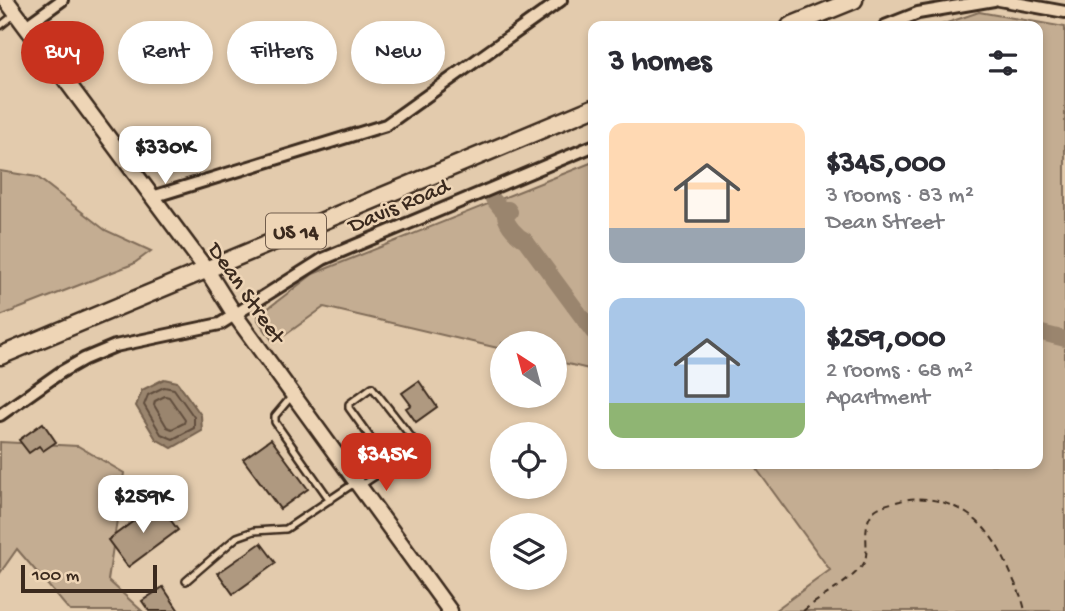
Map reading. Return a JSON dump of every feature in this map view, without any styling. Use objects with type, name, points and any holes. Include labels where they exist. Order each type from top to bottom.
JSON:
[{"type":"main road","points":[[802,21],[853,0]]},
{"type":"main road","name":"US 14","points":[[0,356],[588,110]]},
{"type":"street","name":"Dean Street","points":[[6,0],[22,21]]},
{"type":"street","points":[[33,21],[62,0]]},
{"type":"street","points":[[152,197],[386,125],[561,0]]},
{"type":"street","points":[[898,21],[918,13],[996,0],[1065,12]]},
{"type":"street","name":"Dean Street","points":[[69,84],[206,269],[235,315],[450,611]]},
{"type":"street","name":"Davis Road","points":[[0,415],[84,359],[115,346],[220,324],[323,259],[588,148]]},
{"type":"lane","points":[[0,26],[16,13]]},
{"type":"lane","points":[[186,581],[237,537],[254,530],[286,528],[390,465],[409,452],[413,445],[412,438],[372,387],[349,404],[349,408],[390,465]]},
{"type":"lane","points":[[293,396],[275,416],[275,422],[330,500]]},
{"type":"path","points":[[803,611],[849,578],[862,565],[865,558],[866,526],[877,508],[911,498],[938,501],[961,508],[986,529],[1007,562],[1023,599],[1025,611]]},
{"type":"shaded area","points":[[979,12],[1031,21],[953,21]]},
{"type":"shaded area","points":[[1043,23],[1065,27],[1065,611],[774,611],[830,570],[757,469],[1043,469]]},
{"type":"shaded area","points":[[588,164],[588,369],[567,364],[567,331],[490,331],[490,346],[324,307],[274,343],[258,316],[313,274]]},
{"type":"shaded area","points":[[0,171],[37,177],[105,230],[151,251],[133,264],[0,316]]},
{"type":"shaded area","points":[[0,442],[78,446],[124,473],[108,580],[142,611],[70,611],[17,549],[0,573]]},
{"type":"water","points":[[164,379],[177,382],[201,415],[202,431],[172,448],[156,439],[136,406],[142,390]]},
{"type":"building","points":[[419,381],[437,407],[416,422],[406,408],[411,405],[402,393]]},
{"type":"building","points":[[43,423],[56,442],[43,451],[39,446],[29,453],[19,440]]},
{"type":"building","points":[[271,439],[308,489],[280,509],[243,459]]},
{"type":"building","points":[[158,503],[178,530],[128,567],[108,540]]},
{"type":"building","points":[[261,543],[276,563],[233,594],[218,573]]},
{"type":"building","points":[[163,587],[179,611],[149,611],[142,601]]},
{"type":"waterway","points":[[493,199],[501,209],[508,209],[510,212],[505,216],[510,226],[525,240],[588,325]]},
{"type":"waterway","points":[[1043,333],[1065,339]]}]
